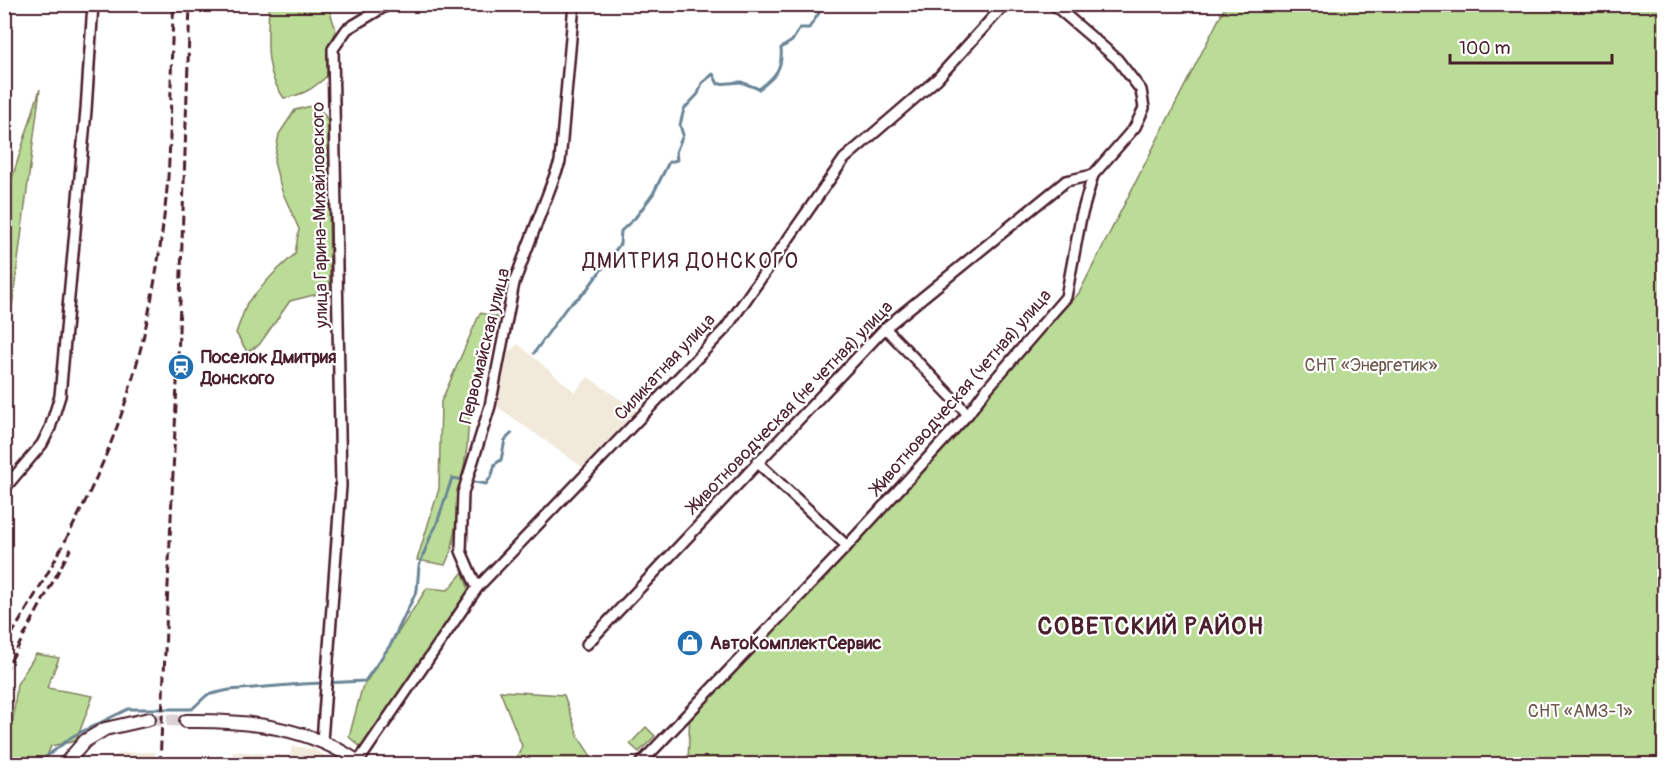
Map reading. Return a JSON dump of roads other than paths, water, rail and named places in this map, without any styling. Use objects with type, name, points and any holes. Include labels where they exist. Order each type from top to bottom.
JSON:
[{"type":"street","points":[[4,489],[42,444],[50,428],[60,396],[86,110],[93,4]]},
{"type":"street","name":"улица Гарина-Михайловского","points":[[322,741],[341,486],[333,49],[347,29],[389,4]]},
{"type":"street","name":"Первомайская улица","points":[[477,588],[461,551],[462,493],[490,406],[514,284],[560,162],[574,4]]},
{"type":"street","name":"Силикатная улица","points":[[360,763],[477,588],[726,328],[844,159],[937,79],[1005,4]]},
{"type":"street","name":"Животноводческая (четная) улица","points":[[640,765],[968,414],[1066,297],[1081,216],[1093,175],[1135,127],[1144,108],[1140,90],[1117,59],[1053,4]]},
{"type":"street","name":"Животноводческая (не четная) улица","points":[[587,644],[756,462],[885,328],[1066,181],[1093,175]]},
{"type":"street","points":[[885,328],[968,414]]},
{"type":"street","points":[[756,462],[847,546]]},
{"type":"street","points":[[65,765],[85,741],[105,729],[149,719]]},
{"type":"street","points":[[186,721],[253,724],[288,730],[322,741],[360,763]]},
{"type":"waterway","points":[[534,353],[566,308],[585,292],[620,244],[621,231],[635,218],[653,194],[669,162],[677,160],[676,152],[683,135],[680,125],[684,109],[698,94],[702,83],[713,74],[718,84],[741,82],[759,89],[777,72],[781,62],[781,48],[792,41],[800,28],[809,28],[825,4]]},
{"type":"waterway","points":[[37,764],[73,736],[128,709],[192,709],[207,695],[229,690],[365,681],[391,644],[417,590],[419,566],[436,526],[452,478],[486,484],[495,464],[501,460],[505,440],[512,433]]},
{"type":"tunnel","points":[[149,719],[186,721]]},
{"type":"railway","points":[[4,647],[47,575],[85,501],[108,450],[138,359],[158,263],[166,199],[170,150],[174,4]]},
{"type":"railway","points":[[160,764],[178,361],[190,4]]},
{"type":"railway","points":[[4,673],[71,548]]},
{"type":"place","name":"Поселок Дмитрия Донского","points":[[181,367]]},
{"type":"place","name":"АвтоКомплектСервис","points":[[690,643]]},
{"type":"district","name":"ДМИТРИЯ ДОНСКОГО","points":[[691,261]]},
{"type":"district","name":"СОВЕТСКИЙ РАЙОН","points":[[1151,626]]},
{"type":"park label","name":"СНТ «Энергетик»","points":[[1371,365]]},
{"type":"park label","name":"СНТ «АМЗ-1»","points":[[1580,711]]}]
